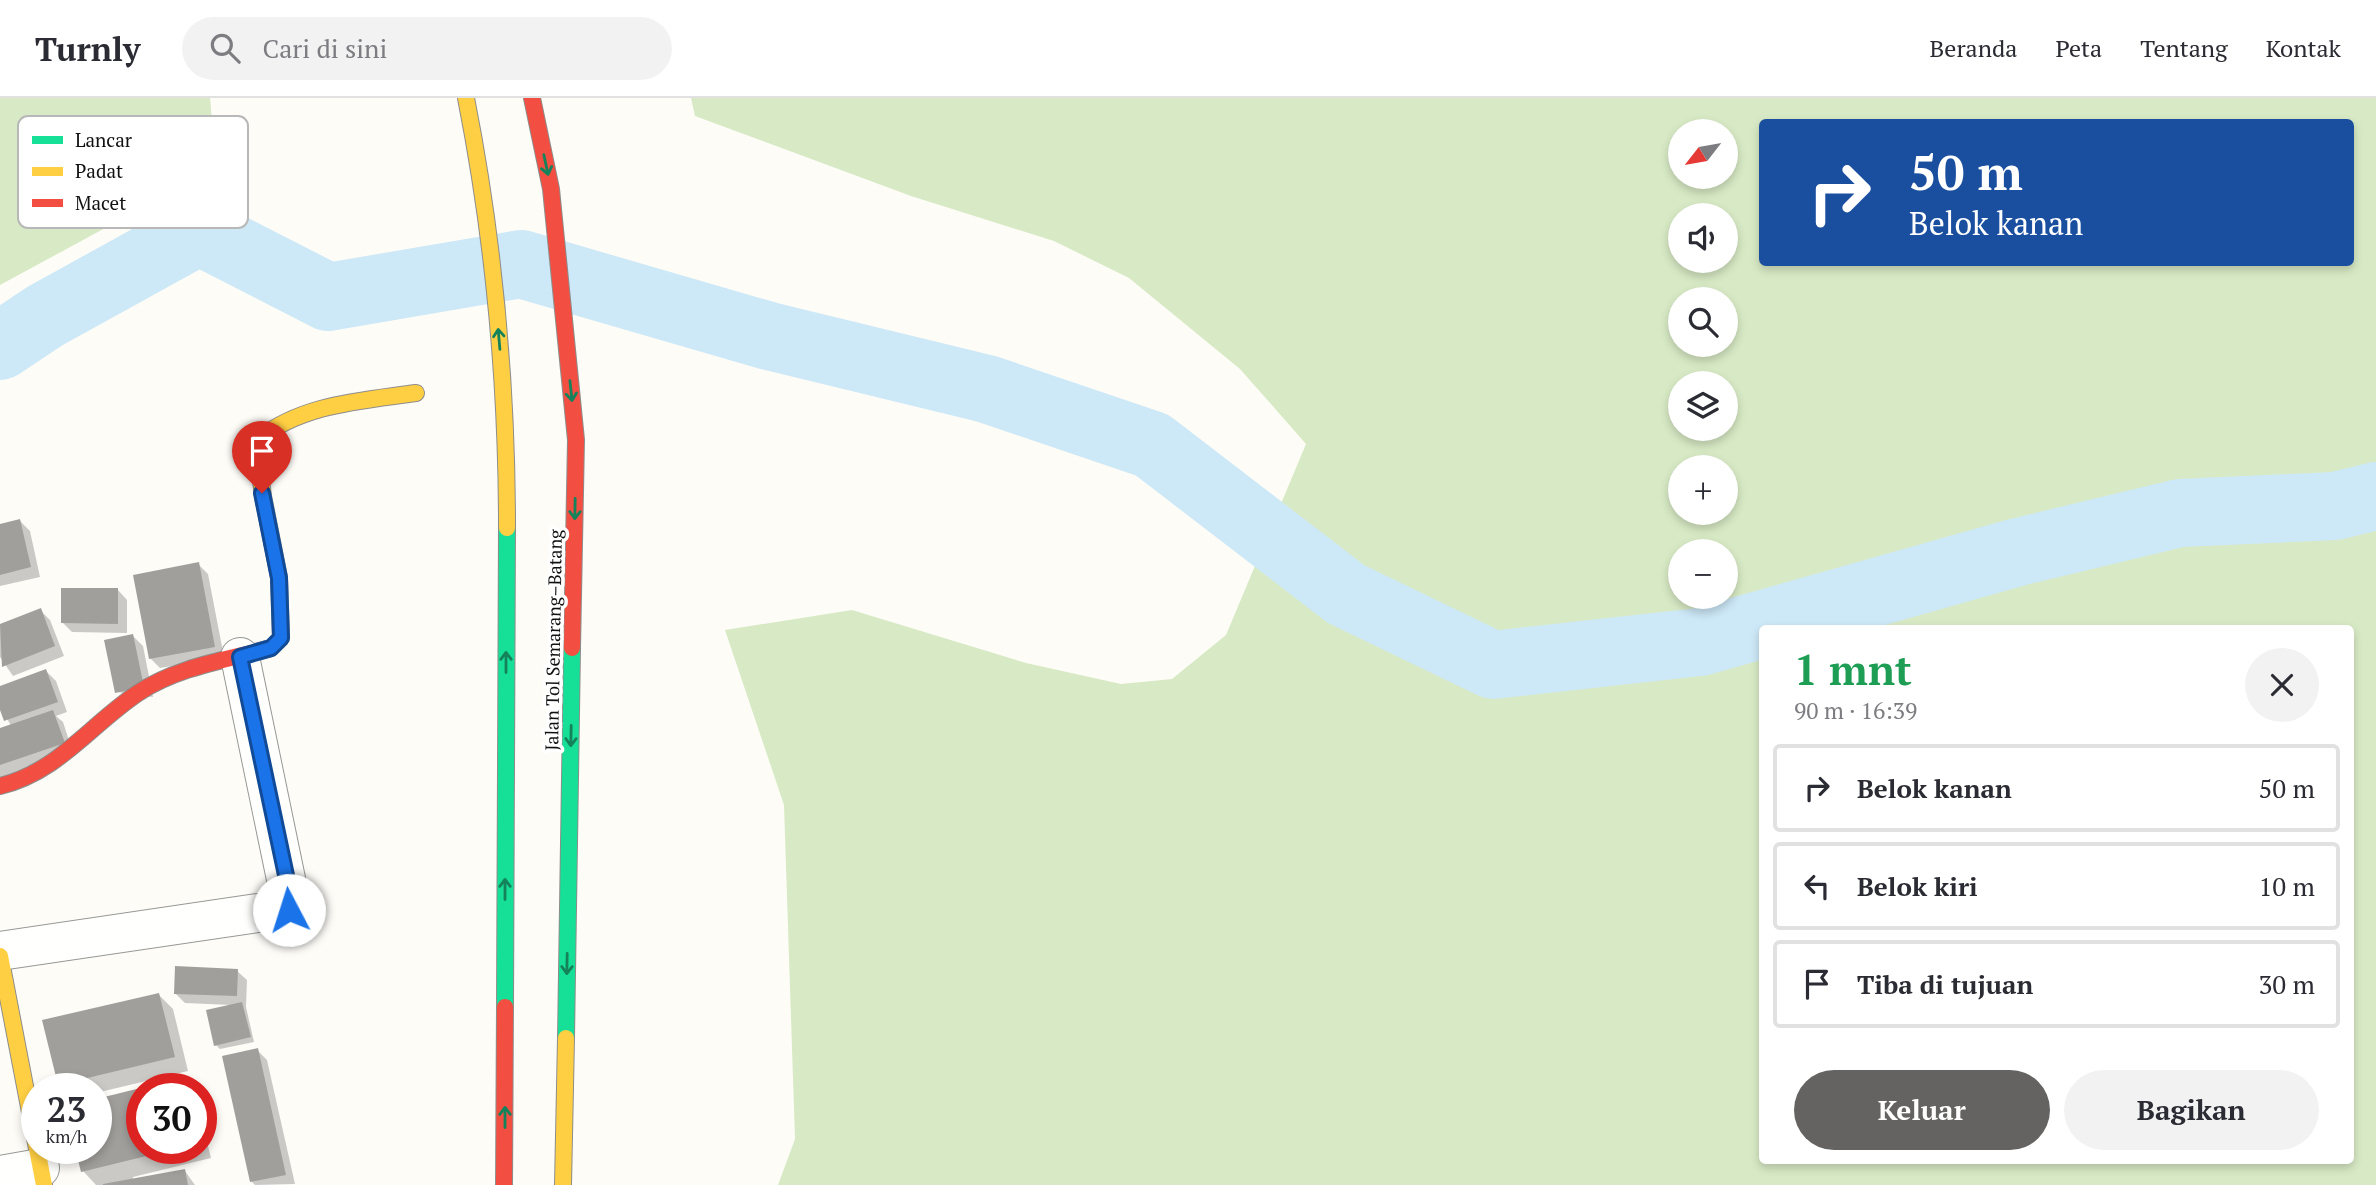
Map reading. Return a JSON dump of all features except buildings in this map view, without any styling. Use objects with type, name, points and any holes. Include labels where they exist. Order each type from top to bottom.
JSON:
[{"type":"main road","points":[[466,98],[486,200],[508,431],[504,1185]]},
{"type":"main road","name":"Jalan Tol Semarang–Batang","points":[[532,98],[551,189],[576,440],[563,1185]]},
{"type":"main road","points":[[0,786],[12,785],[31,776],[100,727],[136,694],[161,679],[243,670],[271,648],[281,638],[279,578],[262,493],[256,441],[286,419],[416,393]]},
{"type":"main road","points":[[0,953],[42,1177]]},
{"type":"street","points":[[0,953],[292,908],[243,670]]},
{"type":"street","points":[[0,1175],[42,1177]]},
{"type":"green space","points":[[0,98],[210,98],[212,116],[18,116],[18,228],[105,228],[0,285]]},
{"type":"green space","points":[[691,98],[2376,98],[2376,1185],[778,1185],[795,1139],[784,805],[725,630],[852,610],[1026,663],[1121,684],[1172,679],[1226,635],[1306,444],[1240,369],[1129,278],[1054,241],[911,196],[695,116]]},
{"type":"waterway","points":[[0,346],[45,316],[199,231],[328,297],[521,264],[769,336],[987,389],[1152,445],[1346,594],[1493,665],[1700,642],[1759,625]]},
{"type":"waterway","points":[[1760,625],[2018,552],[2180,513],[2335,506],[2376,496]]},
{"type":"traffic: fast","points":[[505,1007],[507,528]]},
{"type":"traffic: fast","points":[[566,1038],[572,648]]},
{"type":"traffic: slow","points":[[466,98],[484,205],[497,312],[505,420],[507,528]]},
{"type":"traffic: slow","points":[[263,496],[256,441],[273,429],[292,419],[332,406],[416,393]]},
{"type":"traffic: slow","points":[[0,956],[44,1185]]},
{"type":"traffic: slow","points":[[563,1185],[566,1038]]},
{"type":"traffic: jam","points":[[532,98],[551,189],[576,440],[572,648]]},
{"type":"traffic: jam","points":[[0,786],[21,779],[56,759],[121,706],[153,684],[202,665],[271,648],[281,638],[279,577],[263,496]]},
{"type":"traffic: jam","points":[[504,1185],[505,1007]]},
{"type":"route","points":[[262,493],[279,578],[281,638],[271,648],[240,657],[291,899],[292,908],[289,910]]}]
